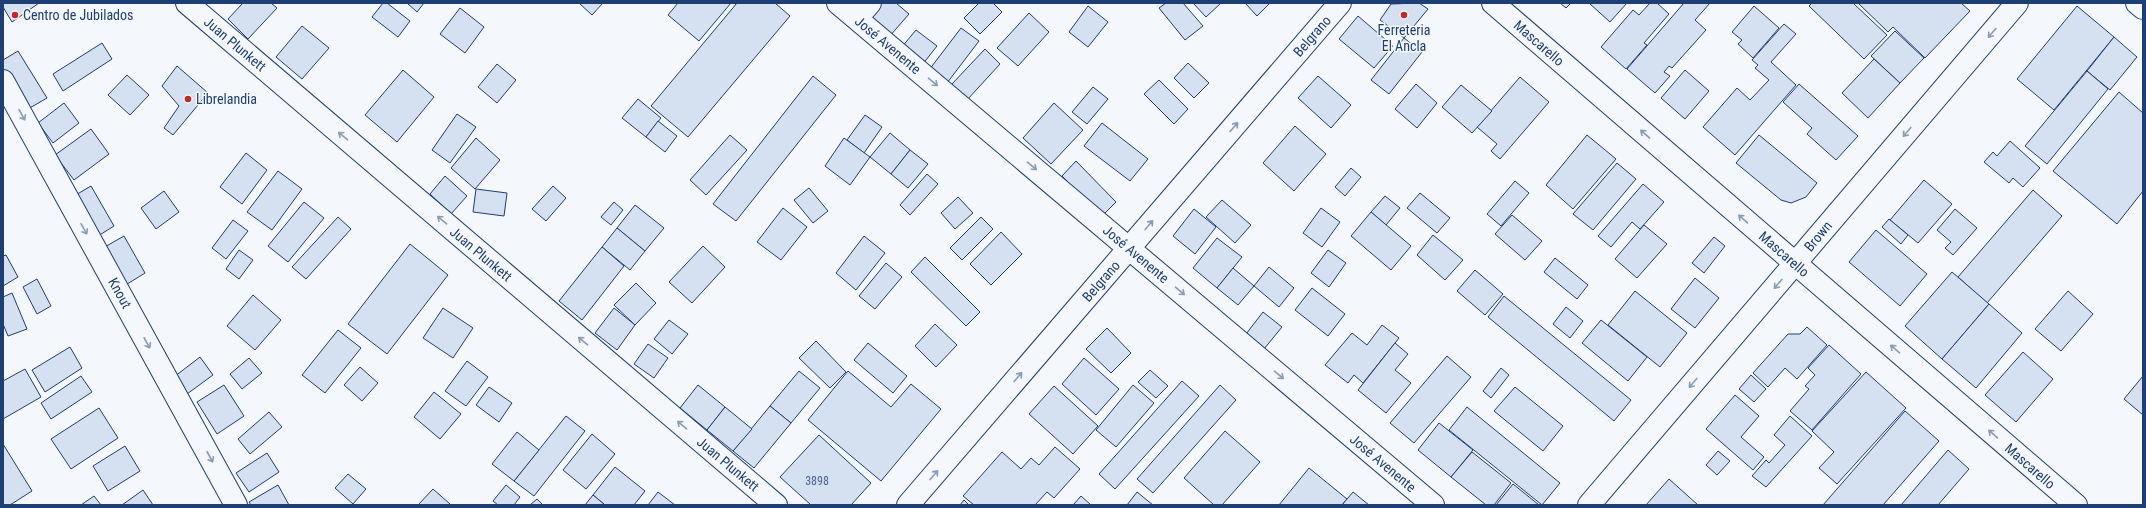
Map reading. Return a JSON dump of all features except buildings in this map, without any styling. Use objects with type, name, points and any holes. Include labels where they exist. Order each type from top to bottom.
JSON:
[{"type":"street","name":"Juan Plunkett","points":[[187,3],[776,505]]},
{"type":"street","name":"José Avenente","points":[[838,3],[864,11],[1129,248],[1433,505]]},
{"type":"street","name":"Belgrano","points":[[908,505],[1340,3]]},
{"type":"street","name":"Mascarello","points":[[1493,3],[2076,505]]},
{"type":"street","name":"Brown","points":[[1589,505],[2017,3]]},
{"type":"street","points":[[2137,3],[2143,8]]},
{"type":"street","name":"Knout","points":[[3,81],[236,505]]},
{"type":"place","name":"Centro de Jubilados","points":[[15,15]]},
{"type":"place","name":"Ferreteria El Ancla","points":[[1404,15]]},
{"type":"place","name":"Librelandia","points":[[188,99]]}]
